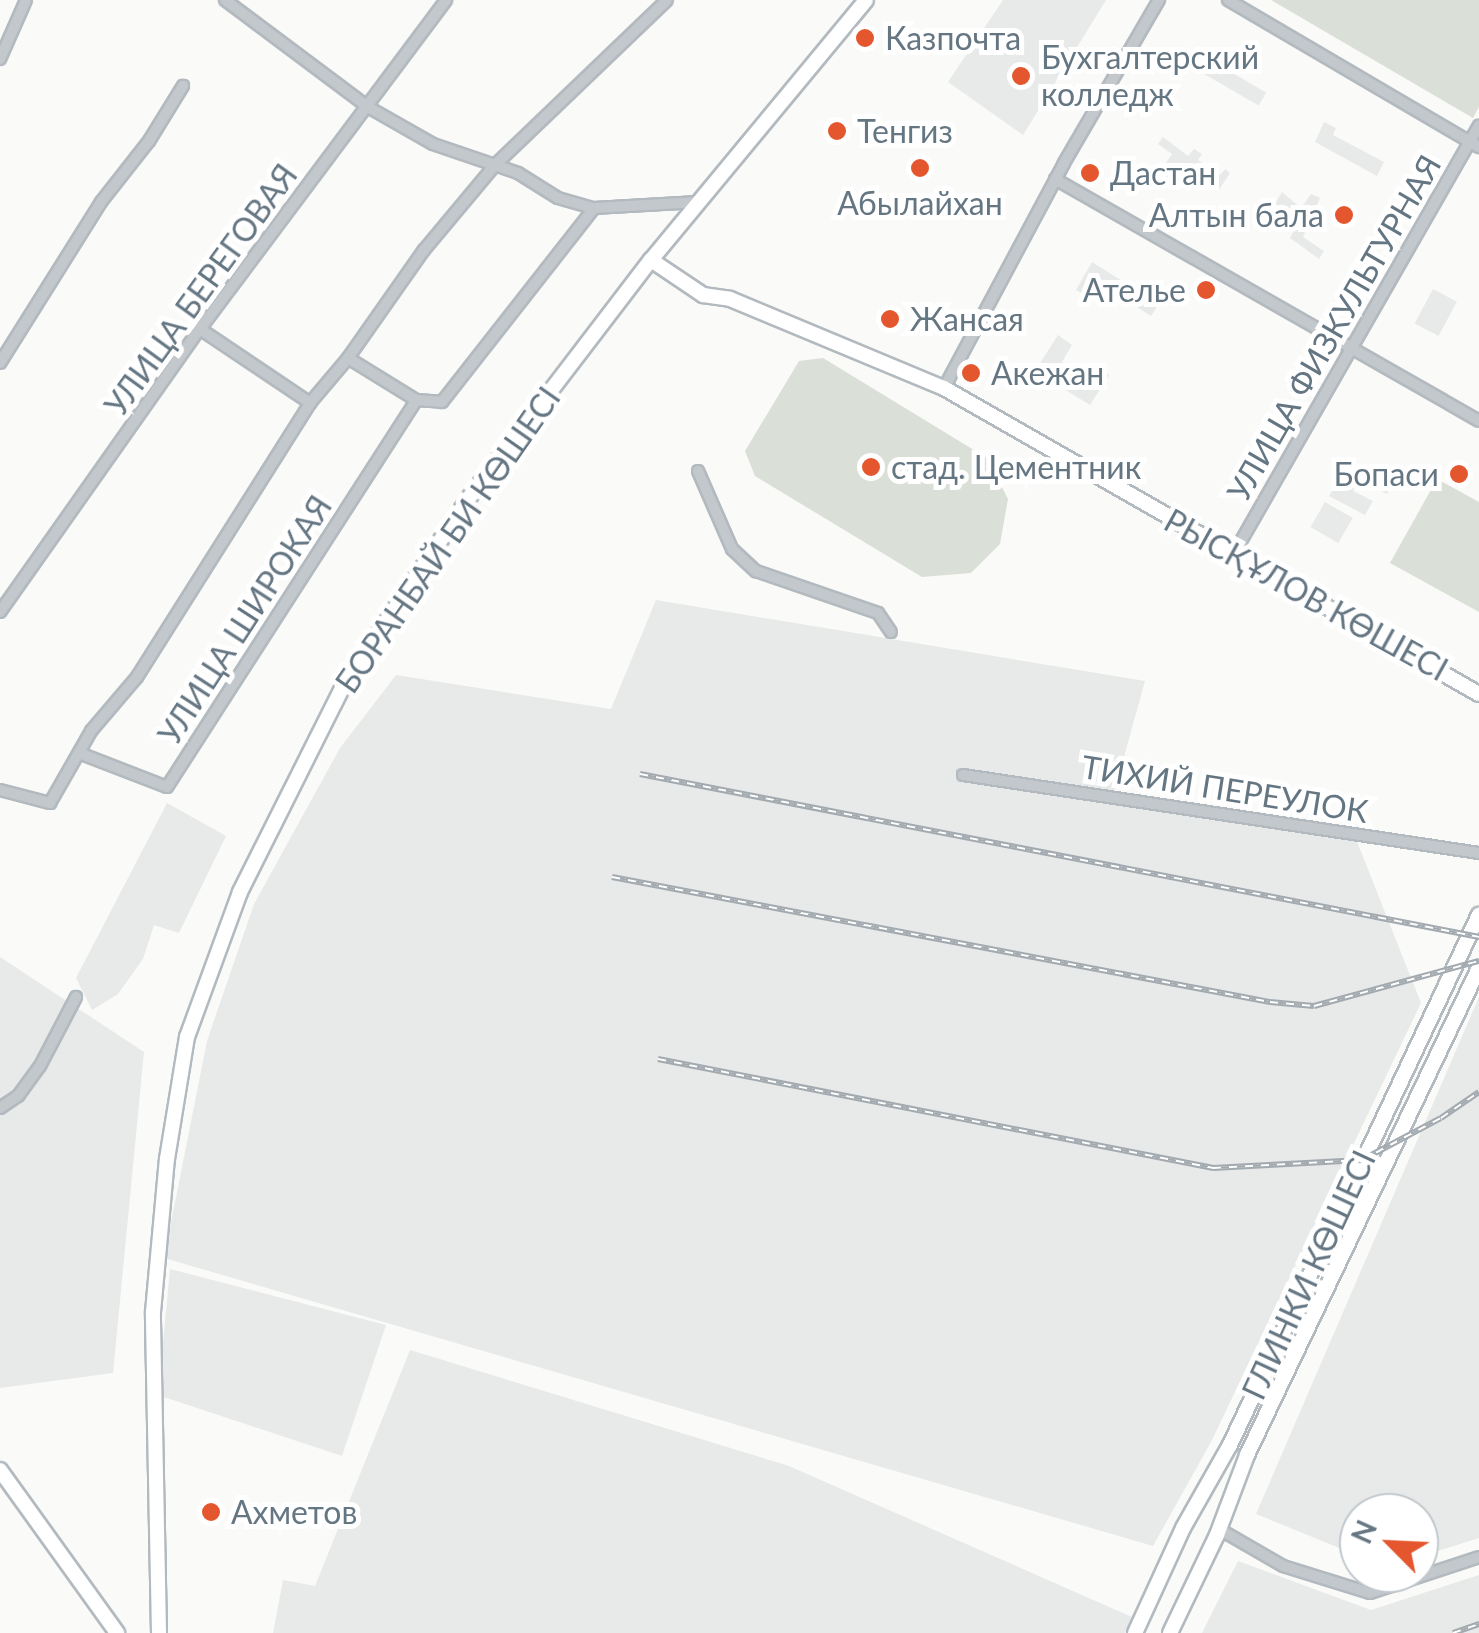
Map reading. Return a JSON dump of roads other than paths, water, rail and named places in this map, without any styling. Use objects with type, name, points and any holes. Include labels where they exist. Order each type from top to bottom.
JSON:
[{"type":"main road","name":"БОРАНБАЙ БИ КӨШЕСІ","points":[[159,1633],[153,1312],[166,1159],[187,1037],[240,892],[342,688],[468,499],[651,260],[866,0]]},
{"type":"main road","name":"РЫСҚҰЛОВ КӨШЕСІ","points":[[651,260],[703,295],[730,299],[944,388],[1479,694]]},
{"type":"main road","name":"ГЛИНКИ КӨШЕСІ","points":[[1135,1633],[1183,1528],[1230,1445],[1479,916]]},
{"type":"main road","name":"ГЛИНКИ КӨШЕСІ","points":[[1170,1633],[1218,1532],[1247,1455],[1479,968]]},
{"type":"main road","points":[[1319,1251],[1342,1257]]},
{"type":"main road","points":[[0,1470],[117,1633]]},
{"type":"main road","points":[[1183,1528],[1201,1526],[1218,1532]]},
{"type":"street","points":[[0,58],[26,0]]},
{"type":"street","points":[[226,0],[368,107],[433,144],[518,173],[558,198],[594,208],[698,202]]},
{"type":"street","name":"УЛИЦА БЕРЕГОВАЯ","points":[[0,612],[200,329],[446,0]]},
{"type":"street","name":"УЛИЦА ШИРОКАЯ","points":[[0,790],[50,802],[78,754],[137,677],[310,403],[348,358],[424,250],[496,165],[667,0]]},
{"type":"street","points":[[944,388],[1055,179],[1159,0]]},
{"type":"street","points":[[1228,0],[1474,144]]},
{"type":"street","points":[[0,363],[100,202],[149,141],[183,86]]},
{"type":"street","name":"УЛИЦА ФИЗКУЛЬТУРНАЯ","points":[[1233,555],[1474,144],[1479,126]]},
{"type":"street","points":[[1055,179],[1479,421]]},
{"type":"street","points":[[348,358],[416,400],[442,402],[594,208]]},
{"type":"street","points":[[200,329],[310,403]]},
{"type":"street","name":"УЛИЦА ШИРОКАЯ","points":[[78,754],[167,787],[416,400]]},
{"type":"street","points":[[698,471],[732,549],[756,572],[878,614],[891,632]]},
{"type":"street","name":"ТИХИЙ ПЕРЕУЛОК","points":[[962,775],[1479,853]]},
{"type":"street","points":[[0,1108],[18,1096],[40,1066],[76,997]]},
{"type":"street","points":[[1218,1532],[1282,1566],[1370,1593],[1479,1558]]},
{"type":"railway","points":[[640,774],[1479,937]]},
{"type":"railway","points":[[612,877],[1270,1002],[1314,1006],[1479,961]]},
{"type":"railway","points":[[658,1059],[1213,1168],[1362,1160],[1441,1118],[1479,1092]]},
{"type":"railway","points":[[1453,1633],[1479,1624]]},
{"type":"place","name":"Казпочта","points":[[865,38]]},
{"type":"place","name":"Бухгалтерский колледж","points":[[1021,76]]},
{"type":"place","name":"Тенгиз","points":[[837,131]]},
{"type":"place","name":"Абылайхан","points":[[920,168]]},
{"type":"place","name":"Дастан","points":[[1090,173]]},
{"type":"place","name":"Алтын бала","points":[[1344,215]]},
{"type":"place","name":"Ателье","points":[[1206,290]]},
{"type":"place","name":"Жансая","points":[[890,319]]},
{"type":"place","name":"Акежан","points":[[971,373]]},
{"type":"place","name":"стад. Цементник","points":[[871,467]]},
{"type":"place","name":"Бопаси","points":[[1459,474]]},
{"type":"place","name":"Ахметов","points":[[211,1512]]}]
